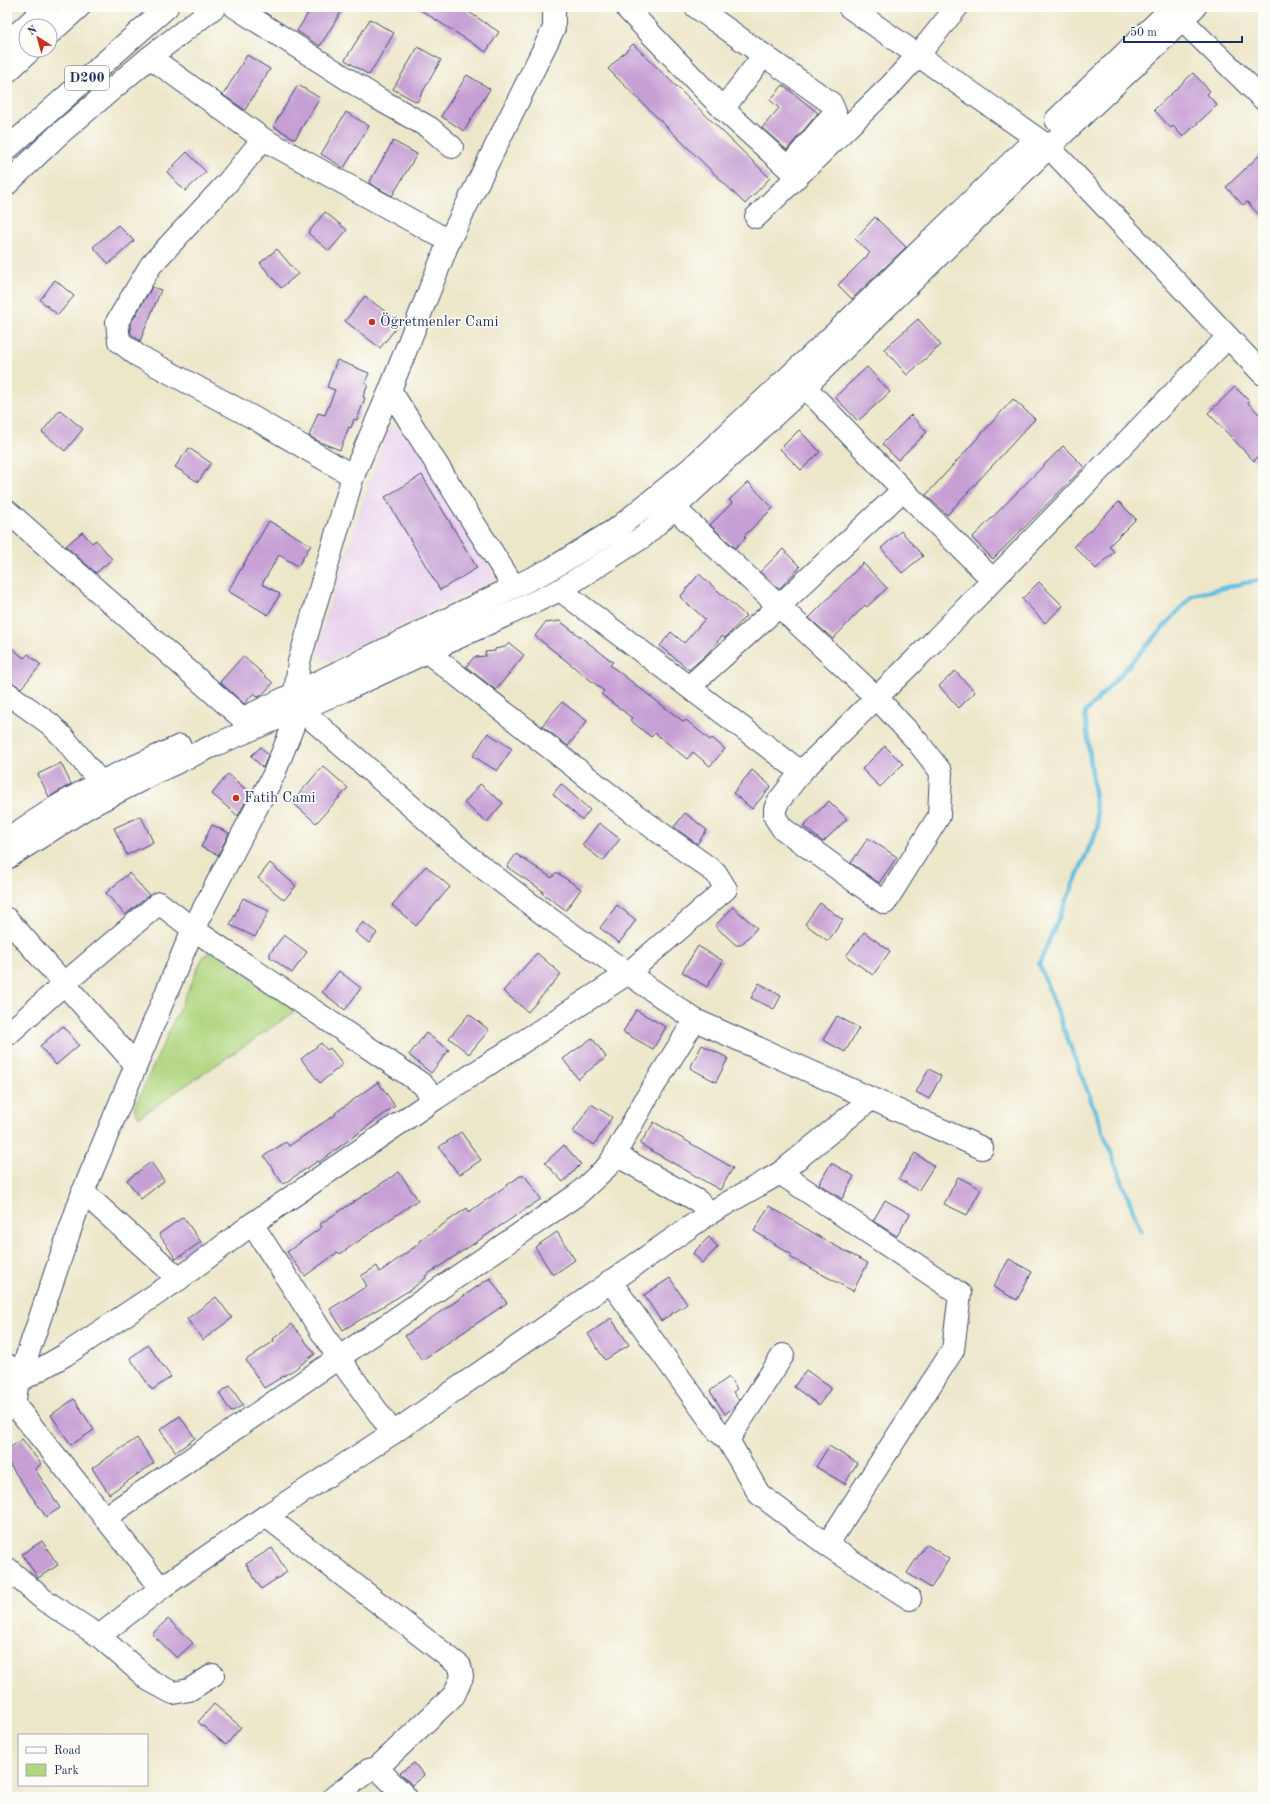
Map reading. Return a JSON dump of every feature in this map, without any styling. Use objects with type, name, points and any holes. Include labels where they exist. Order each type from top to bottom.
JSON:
[{"type":"main road","points":[[40,18],[47,7]]},
{"type":"main road","points":[[58,26],[79,7]]},
{"type":"main road","name":"D200","points":[[7,150],[167,7]]},
{"type":"main road","points":[[7,184],[58,135],[150,57],[215,7]]},
{"type":"main road","points":[[235,7],[377,98],[430,128],[452,147]]},
{"type":"main road","points":[[161,1588],[106,1517],[10,1407],[13,1373],[83,1192],[193,929],[274,776],[298,701],[299,662],[353,476],[390,390],[449,241],[554,28],[554,7]]},
{"type":"main road","points":[[628,7],[723,109],[788,168],[835,112],[831,103],[696,7]]},
{"type":"main road","points":[[849,7],[1043,142],[1227,338],[1263,374]]},
{"type":"main road","points":[[756,217],[890,85],[918,55],[958,7]]},
{"type":"main road","points":[[7,839],[61,804],[100,782],[147,760],[242,719],[298,701],[426,651],[560,590],[643,537],[674,508],[797,381],[1176,11],[1263,99]]},
{"type":"main road","points":[[7,72],[18,54]]},
{"type":"main road","points":[[723,109],[764,55]]},
{"type":"main road","points":[[150,57],[263,138],[449,241]]},
{"type":"main road","points":[[263,138],[228,182],[151,265],[117,322],[119,341],[137,355],[254,418],[353,476]]},
{"type":"main road","points":[[674,508],[877,698],[917,741],[941,772],[939,816],[885,903],[782,828],[775,817],[775,809],[778,802],[801,772],[877,698],[1227,338]]},
{"type":"main road","points":[[797,381],[902,490],[992,579]]},
{"type":"main road","points":[[7,858],[88,807],[217,744],[514,587],[551,569],[620,527],[797,381]]},
{"type":"main road","points":[[390,390],[514,587]]},
{"type":"main road","points":[[689,687],[779,606],[902,490]]},
{"type":"main road","points":[[7,511],[242,719]]},
{"type":"main road","points":[[560,590],[801,772]]},
{"type":"main road","points":[[13,1373],[65,1355],[179,1279],[252,1224],[435,1099],[627,974],[726,889],[716,874],[637,816],[426,651]]},
{"type":"main road","points":[[7,693],[50,724],[64,738],[100,782]]},
{"type":"main road","points":[[298,701],[469,857],[550,919],[695,1020],[982,1148]]},
{"type":"main road","points":[[7,1035],[65,983],[159,903],[193,929],[422,1084],[435,1099]]},
{"type":"main road","points":[[7,919],[136,1065]]},
{"type":"main road","points":[[106,1517],[578,1194],[609,1166],[647,1097],[695,1020]]},
{"type":"main road","points":[[99,1636],[161,1588],[266,1516],[393,1433],[710,1213],[780,1173],[872,1099]]},
{"type":"main road","points":[[616,1155],[698,1201],[710,1213]]},
{"type":"main road","points":[[780,1173],[960,1294],[953,1350],[827,1545]]},
{"type":"main road","points":[[83,1192],[179,1279]]},
{"type":"main road","points":[[252,1224],[338,1357],[393,1433]]},
{"type":"main road","points":[[610,1281],[717,1430],[728,1440],[759,1494],[827,1545],[910,1599]]},
{"type":"main road","points":[[728,1440],[783,1355]]},
{"type":"main road","points":[[266,1516],[460,1666],[462,1677],[454,1695],[377,1768],[369,1770],[334,1797]]},
{"type":"main road","points":[[7,1568],[44,1600],[99,1636],[149,1680],[173,1693],[190,1690],[213,1674]]},
{"type":"main road","points":[[377,1768],[406,1797]]},
{"type":"shaded area","points":[[406,427],[496,579],[328,661],[315,650],[387,429]]},
{"type":"green space","points":[[213,952],[291,1004],[293,1013],[139,1117],[134,1108],[204,955]]},
{"type":"building","points":[[312,7],[344,7],[320,46],[297,31]]},
{"type":"building","points":[[416,7],[461,7],[499,32],[486,52]]},
{"type":"building","points":[[370,19],[394,33],[369,75],[345,60]]},
{"type":"building","points":[[633,44],[770,178],[745,204],[608,69]]},
{"type":"building","points":[[418,47],[441,60],[417,102],[393,89]]},
{"type":"building","points":[[247,55],[270,69],[245,110],[223,95]]},
{"type":"building","points":[[1193,73],[1210,91],[1207,94],[1217,105],[1183,137],[1173,126],[1171,128],[1154,110]]},
{"type":"building","points":[[467,75],[490,89],[464,131],[441,116]]},
{"type":"building","points":[[298,85],[320,98],[295,139],[273,126]]},
{"type":"building","points":[[783,85],[818,113],[787,150],[762,128],[779,108],[770,100]]},
{"type":"building","points":[[346,112],[369,126],[344,168],[321,154]]},
{"type":"building","points":[[393,141],[417,154],[392,196],[369,183]]},
{"type":"building","points":[[187,152],[206,172],[185,191],[167,172]]},
{"type":"building","points":[[1263,152],[1263,219],[1247,202],[1243,205],[1226,187]]},
{"type":"building","points":[[325,212],[347,230],[329,251],[308,233]]},
{"type":"building","points":[[875,217],[906,247],[852,299],[838,285],[870,253],[855,239]]},
{"type":"building","points":[[118,225],[134,241],[109,264],[93,247]]},
{"type":"building","points":[[277,249],[298,274],[281,288],[260,263]]},
{"type":"building","points":[[55,280],[74,296],[58,315],[40,300]]},
{"type":"building","points":[[152,287],[161,290],[140,341],[131,334],[130,325]]},
{"type":"building","name":"Öğretmenler Cami","points":[[365,296],[400,323],[380,348],[345,321]]},
{"type":"building","points":[[918,319],[941,345],[907,375],[884,349]]},
{"type":"building","points":[[337,360],[369,373],[365,383],[368,385],[363,397],[365,398],[357,420],[354,419],[351,428],[349,427],[340,450],[309,436],[318,413],[325,415],[335,390],[327,387]]},
{"type":"building","points":[[867,367],[890,392],[858,421],[835,397]]},
{"type":"building","points":[[1235,387],[1263,418],[1263,451],[1254,461],[1208,413]]},
{"type":"building","points":[[1013,399],[1035,419],[947,515],[926,495]]},
{"type":"building","points":[[60,410],[83,429],[65,451],[42,432]]},
{"type":"building","points":[[911,415],[927,432],[898,460],[882,444]]},
{"type":"building","points":[[799,430],[820,452],[801,470],[780,449]]},
{"type":"building","points":[[1063,446],[1084,467],[993,559],[972,538]]},
{"type":"building","points":[[189,448],[211,463],[198,482],[175,467]]},
{"type":"building","points":[[422,475],[477,568],[440,590],[385,497]]},
{"type":"building","points":[[748,482],[773,508],[744,536],[746,538],[735,548],[710,525],[732,503],[729,500]]},
{"type":"building","points":[[1119,502],[1136,519],[1109,546],[1114,552],[1096,569],[1074,546]]},
{"type":"building","points":[[269,521],[311,545],[298,566],[279,555],[262,584],[280,594],[268,615],[228,591]]},
{"type":"building","points":[[901,531],[923,556],[902,573],[881,548]]},
{"type":"building","points":[[82,532],[92,543],[96,540],[112,559],[96,573],[66,546]]},
{"type":"building","points":[[783,549],[800,567],[779,589],[760,572]]},
{"type":"building","points":[[863,563],[887,588],[867,607],[865,605],[833,639],[809,618]]},
{"type":"building","points":[[699,574],[746,616],[725,638],[722,636],[708,653],[689,670],[660,646],[671,632],[684,643],[705,619],[680,597]]},
{"type":"building","points":[[1039,582],[1063,606],[1045,623],[1022,599]]},
{"type":"building","points":[[560,621],[613,662],[610,665],[684,722],[686,720],[710,740],[712,738],[725,749],[710,766],[693,752],[687,759],[655,733],[651,737],[630,720],[632,718],[601,694],[604,691],[535,636],[545,623]]},
{"type":"building","points":[[509,643],[524,655],[496,690],[466,667],[474,657],[486,656],[485,652],[495,651],[495,649],[505,647]]},
{"type":"building","points":[[7,644],[24,658],[28,654],[41,665],[21,688],[7,679]]},
{"type":"building","points":[[243,656],[273,683],[262,695],[258,697],[254,693],[244,704],[220,682]]},
{"type":"building","points":[[955,671],[975,692],[959,708],[939,686]]},
{"type":"building","points":[[562,702],[587,721],[568,746],[542,726]]},
{"type":"building","points":[[488,733],[512,749],[497,771],[473,756]]},
{"type":"building","points":[[885,746],[903,764],[880,787],[862,769]]},
{"type":"building","points":[[261,747],[268,755],[263,768],[251,756]]},
{"type":"building","points":[[61,763],[71,784],[49,797],[38,774]]},
{"type":"building","points":[[323,766],[348,788],[316,823],[292,802]]},
{"type":"building","points":[[752,770],[771,786],[752,809],[733,793]]},
{"type":"building","name":"Fatih Cami","points":[[228,774],[250,793],[238,816],[212,794]]},
{"type":"building","points":[[480,784],[503,803],[487,822],[464,803]]},
{"type":"building","points":[[561,784],[590,810],[582,820],[553,794]]},
{"type":"building","points":[[829,801],[847,819],[823,842],[803,826]]},
{"type":"building","points":[[685,813],[707,830],[697,844],[674,827]]},
{"type":"building","points":[[141,816],[153,842],[127,855],[114,828]]},
{"type":"building","points":[[599,823],[620,839],[603,861],[582,845]]},
{"type":"building","points":[[212,825],[229,833],[218,855],[201,847]]},
{"type":"building","points":[[868,838],[897,857],[879,883],[851,863]]},
{"type":"building","points":[[516,854],[552,878],[556,872],[581,889],[566,910],[542,893],[543,891],[507,867]]},
{"type":"building","points":[[270,863],[296,886],[284,900],[258,878]]},
{"type":"building","points":[[426,866],[450,887],[416,926],[392,905]]},
{"type":"building","points":[[129,873],[149,895],[125,915],[106,893]]},
{"type":"building","points":[[243,898],[269,911],[255,937],[230,925]]},
{"type":"building","points":[[820,903],[843,920],[828,941],[805,924]]},
{"type":"building","points":[[617,905],[636,920],[619,943],[600,928]]},
{"type":"building","points":[[733,907],[757,928],[741,945],[736,945],[715,926]]},
{"type":"building","points":[[363,922],[377,933],[369,943],[355,932]]},
{"type":"building","points":[[864,932],[890,951],[873,975],[846,956]]},
{"type":"building","points":[[284,935],[307,952],[292,973],[270,957],[270,953]]},
{"type":"building","points":[[698,946],[723,961],[707,987],[682,972]]},
{"type":"building","points":[[537,953],[561,974],[528,1012],[503,991]]},
{"type":"building","points":[[339,971],[361,988],[345,1010],[322,992]]},
{"type":"building","points":[[759,983],[781,996],[774,1009],[751,998]]},
{"type":"building","points":[[636,1010],[666,1027],[653,1049],[623,1032]]},
{"type":"building","points":[[469,1014],[489,1030],[469,1054],[449,1038]]},
{"type":"building","points":[[837,1016],[859,1028],[845,1052],[823,1040]]},
{"type":"building","points":[[63,1026],[79,1045],[56,1065],[40,1046]]},
{"type":"building","points":[[426,1033],[449,1050],[431,1073],[409,1055]]},
{"type":"building","points":[[592,1038],[606,1057],[578,1079],[563,1059]]},
{"type":"building","points":[[321,1043],[327,1050],[330,1048],[343,1064],[320,1083],[301,1059]]},
{"type":"building","points":[[702,1045],[728,1058],[716,1082],[690,1068]]},
{"type":"building","points":[[929,1069],[941,1076],[929,1099],[916,1092]]},
{"type":"building","points":[[378,1082],[395,1106],[319,1162],[318,1161],[283,1184],[264,1156],[286,1142],[289,1146],[336,1114],[335,1113]]},
{"type":"building","points":[[591,1104],[612,1117],[594,1145],[573,1132]]},
{"type":"building","points":[[654,1122],[733,1168],[720,1190],[640,1144]]},
{"type":"building","points":[[461,1132],[481,1160],[459,1175],[439,1147]]},
{"type":"building","points":[[564,1145],[581,1164],[563,1182],[545,1163]]},
{"type":"building","points":[[915,1153],[934,1166],[918,1191],[899,1178]]},
{"type":"building","points":[[151,1162],[164,1181],[141,1199],[127,1180]]},
{"type":"building","points":[[831,1163],[854,1176],[842,1199],[819,1184]]},
{"type":"building","points":[[399,1172],[418,1200],[340,1254],[338,1252],[305,1276],[287,1252],[322,1227],[320,1224]]},
{"type":"building","points":[[520,1176],[525,1176],[541,1199],[425,1276],[426,1278],[410,1290],[343,1330],[330,1309],[367,1286],[361,1276],[377,1266],[380,1272],[420,1243],[419,1241],[448,1221],[467,1208],[469,1212]]},
{"type":"building","points":[[958,1177],[981,1189],[967,1215],[944,1204]]},
{"type":"building","points":[[885,1200],[910,1214],[897,1236],[873,1221]]},
{"type":"building","points":[[769,1206],[830,1243],[868,1263],[853,1291],[790,1257],[792,1255],[754,1231]]},
{"type":"building","points":[[183,1217],[201,1242],[176,1259],[159,1234]]},
{"type":"building","points":[[557,1232],[575,1260],[553,1275],[535,1247]]},
{"type":"building","points":[[709,1237],[718,1247],[702,1263],[693,1253]]},
{"type":"building","points":[[1009,1259],[1032,1272],[1017,1300],[993,1287]]},
{"type":"building","points":[[490,1278],[507,1303],[422,1360],[405,1336]]},
{"type":"building","points":[[670,1278],[687,1304],[661,1321],[644,1295]]},
{"type":"building","points":[[216,1297],[232,1318],[203,1340],[187,1319]]},
{"type":"building","points":[[611,1318],[629,1345],[605,1360],[588,1334]]},
{"type":"building","points":[[292,1324],[315,1354],[295,1369],[264,1388],[246,1360],[274,1341],[273,1339]]},
{"type":"building","points":[[148,1345],[171,1377],[152,1390],[130,1358]]},
{"type":"building","points":[[806,1370],[831,1388],[819,1405],[794,1387]]},
{"type":"building","points":[[729,1377],[737,1389],[733,1392],[739,1400],[734,1407],[725,1414],[710,1391]]},
{"type":"building","points":[[230,1386],[243,1405],[231,1412],[219,1393]]},
{"type":"building","points":[[74,1399],[94,1430],[71,1445],[51,1415]]},
{"type":"building","points":[[180,1416],[195,1438],[176,1452],[160,1430]]},
{"type":"building","points":[[137,1438],[154,1463],[109,1494],[92,1468]]},
{"type":"building","points":[[22,1439],[41,1464],[35,1469],[60,1508],[46,1517],[7,1461],[7,1450]]},
{"type":"building","points":[[829,1446],[857,1463],[845,1484],[816,1467]]},
{"type":"building","points":[[42,1541],[58,1565],[38,1578],[22,1554]]},
{"type":"building","points":[[926,1544],[949,1559],[931,1588],[907,1573]]},
{"type":"building","points":[[272,1548],[287,1572],[261,1589],[246,1564]]},
{"type":"building","points":[[168,1619],[193,1643],[177,1658],[152,1634]]},
{"type":"building","points":[[214,1704],[241,1727],[226,1745],[198,1722]]},
{"type":"building","points":[[414,1763],[424,1775],[412,1785],[400,1773]]},
{"type":"waterway","points":[[1141,1231],[1039,964],[1098,827],[1085,713],[1193,595],[1263,579]]},
{"type":"place","name":"Öğretmenler Cami","points":[[372,322]]},
{"type":"place","name":"Fatih Cami","points":[[236,798]]}]
